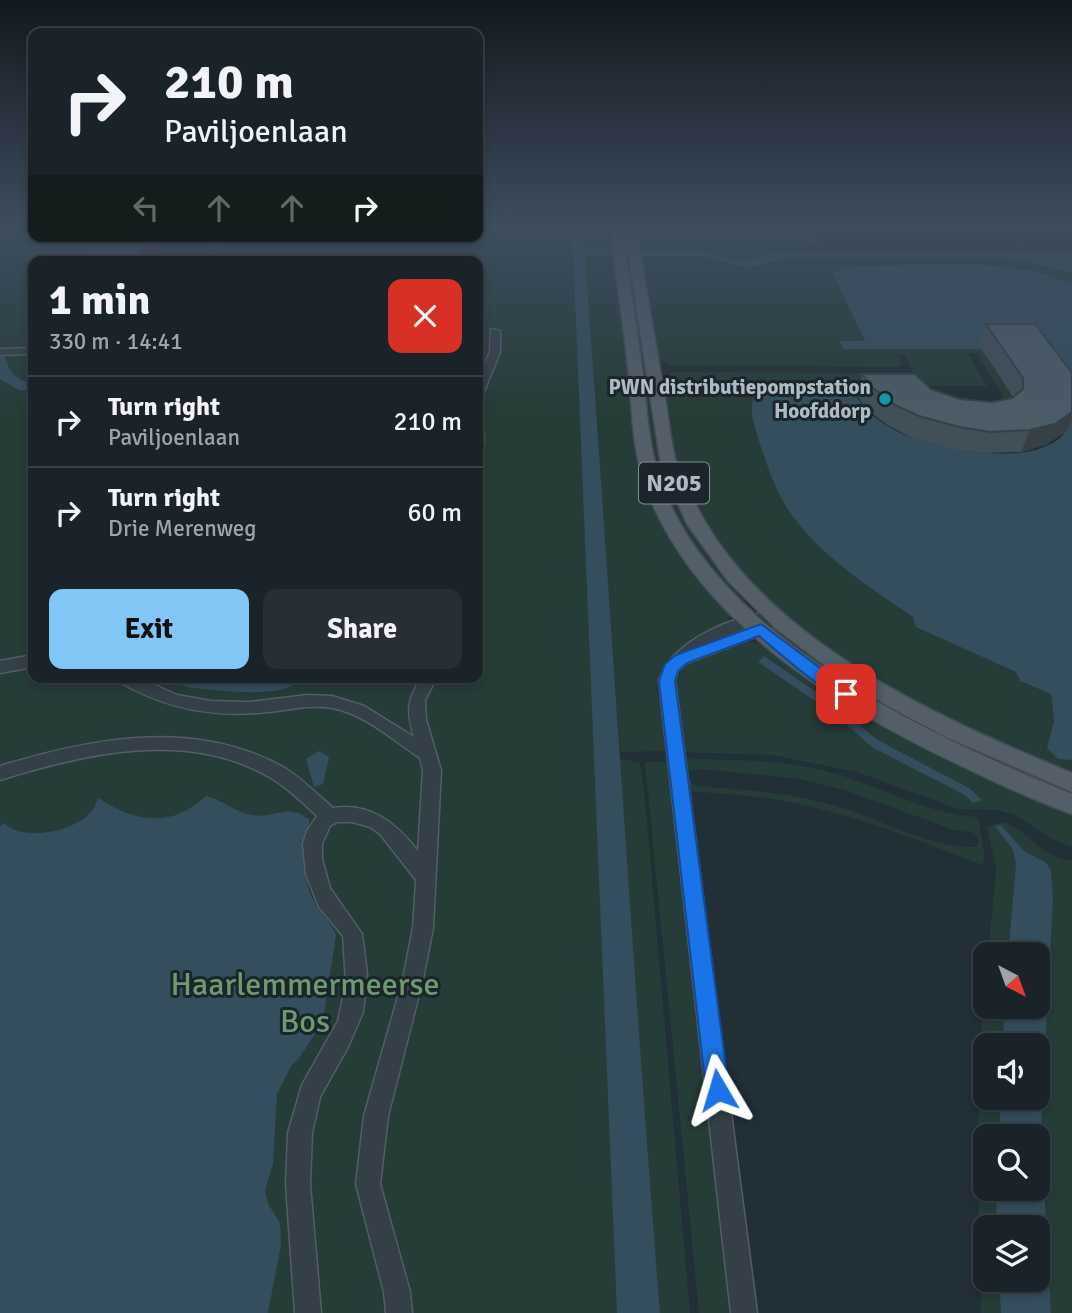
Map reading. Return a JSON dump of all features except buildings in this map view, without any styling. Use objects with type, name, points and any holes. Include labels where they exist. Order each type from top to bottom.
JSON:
[{"type":"main road","name":"N205","points":[[630,287],[640,419],[654,485],[691,555],[830,683],[887,718],[958,755],[1072,804]]},
{"type":"main road","name":"N205","points":[[634,287],[664,442],[675,484],[705,539],[762,621],[962,736],[1072,783]]},
{"type":"street","points":[[483,380],[495,352],[495,331]]},
{"type":"street","points":[[2,352],[28,351]]},
{"type":"street","points":[[744,1313],[667,681],[671,668],[720,632],[762,621]]},
{"type":"street","points":[[0,667],[28,662]]},
{"type":"street","points":[[135,683],[163,698],[214,709],[317,700],[345,705],[430,756]]},
{"type":"street","points":[[399,1313],[397,1292],[368,1184],[376,1116],[419,954],[431,785],[430,756],[418,720],[417,701],[426,683]]},
{"type":"street","points":[[0,773],[82,750],[147,744],[194,747],[252,760],[276,772],[294,783],[329,816]]},
{"type":"street","points":[[308,1313],[308,1273],[296,1168],[299,1132],[306,1104],[319,1074],[352,1014],[357,979],[353,935],[324,898],[312,864],[316,832],[329,816],[354,814],[376,822],[391,832],[426,878]]},
{"type":"green space","name":"Haarlemmermeerse Bos","points":[[0,287],[28,287],[28,683],[483,683],[483,287],[577,287],[624,1313],[0,1313]]},
{"type":"green space","points":[[587,287],[618,287],[642,463],[729,607],[730,615],[727,623],[662,669],[656,690],[662,708],[669,751],[620,752]]},
{"type":"green space","points":[[629,287],[636,303],[668,479],[693,527],[749,598],[740,601],[695,551],[671,512],[651,459],[640,376],[642,360]]},
{"type":"green space","points":[[643,287],[839,287],[865,341],[839,341],[843,349],[983,349],[1018,395],[1015,411],[1004,419],[973,424],[940,418],[913,402],[904,391],[759,392],[753,403],[753,420],[781,498],[793,517],[823,550],[913,617],[916,627],[1017,672],[1020,681],[1051,694],[1054,721],[1047,748],[1058,759],[1072,760],[1072,776],[955,725],[896,695],[838,660],[786,619],[739,574],[701,523],[674,465],[668,444],[660,381],[672,372],[901,373],[912,382],[923,403],[949,415],[970,417],[998,411],[1005,399],[977,353],[967,353],[987,386],[920,386],[904,355],[898,355],[902,365],[897,367],[670,365],[655,358]]},
{"type":"green space","points":[[744,641],[770,646],[1072,814],[1072,847],[1052,839],[1015,815],[997,810],[958,809],[857,772],[772,755],[683,752],[676,689],[683,668],[692,660]],"holes":[[[764,656],[841,709],[876,739],[969,788],[981,799],[972,803],[963,794],[873,748],[834,714],[758,662]]]},
{"type":"green space","points":[[620,758],[640,763],[645,799],[690,1313],[660,1313],[628,908]]},
{"type":"green space","points":[[683,759],[768,762],[838,774],[917,804],[958,815],[978,817],[984,853],[983,865],[894,832],[804,805],[775,799],[687,791]],"holes":[[[701,769],[801,779],[847,791],[954,830],[974,833],[979,840],[976,847],[941,843],[819,801],[767,792],[697,786],[690,781],[688,771]]]},
{"type":"green space","points":[[645,762],[668,762],[734,1313],[699,1313]]},
{"type":"green space","points":[[1004,822],[1053,855],[1072,861],[1072,1313],[1051,1313],[1050,1215],[1046,1215],[1045,1201],[1050,1201],[1050,1124],[1041,1124],[1042,1110],[1050,1110],[1050,1033],[1046,1033],[1047,1019],[1050,1019],[1053,898],[1051,869],[1045,862],[1024,851],[1001,825],[996,826],[1013,850],[1016,864],[1009,942],[989,942],[996,870],[987,826]]},
{"type":"green space","points":[[1004,1019],[1003,1033],[982,1033],[982,1021]]},
{"type":"green space","points":[[979,1110],[1000,1110],[1000,1124],[979,1124]]},
{"type":"green space","points":[[978,1201],[997,1201],[996,1215],[979,1215]]},
{"type":"green space","points":[[980,1292],[1000,1292],[1001,1313],[981,1313]]},
{"type":"water","points":[[575,287],[587,287],[660,1313],[617,1313]]},
{"type":"water","points":[[839,287],[1072,287],[1072,411],[983,349],[843,349],[839,341],[865,341]]},
{"type":"water","points":[[0,346],[10,370],[18,378],[28,382],[28,391],[19,390],[0,379]]},
{"type":"water","points":[[905,391],[856,396],[874,416],[896,431],[937,445],[992,453],[1019,453],[1043,447],[1062,436],[1072,418],[1072,760],[1058,759],[1047,748],[1054,721],[1051,694],[1020,681],[1016,672],[916,627],[913,617],[858,579],[823,550],[793,517],[777,491],[753,420],[752,403],[758,392]]},
{"type":"water","points":[[764,656],[841,709],[876,739],[969,788],[982,800],[973,803],[963,794],[873,748],[834,714],[758,662]]},
{"type":"water","points":[[297,683],[268,692],[190,688],[179,684]]},
{"type":"water","points":[[319,751],[329,757],[323,784],[314,787],[306,759]]},
{"type":"water","points":[[206,796],[246,814],[261,816],[295,812],[310,820],[304,853],[305,875],[317,907],[336,935],[324,1013],[315,1034],[291,1066],[277,1094],[273,1164],[265,1190],[268,1204],[280,1223],[281,1244],[268,1313],[0,1313],[0,827],[4,823],[12,829],[35,833],[60,830],[82,820],[93,810],[98,798],[126,813],[140,817],[167,817],[193,806]]},
{"type":"water","points":[[1001,825],[1024,851],[1045,862],[1051,869],[1053,898],[1050,956],[1050,942],[1009,942],[1016,864],[1013,850],[995,826]]},
{"type":"water","points":[[1004,1019],[1047,1019],[1046,1033],[1003,1033]]},
{"type":"water","points":[[1000,1110],[1042,1110],[1041,1124],[1000,1124]]},
{"type":"water","points":[[997,1201],[1045,1201],[1046,1215],[996,1215]]},
{"type":"water","points":[[1000,1292],[1050,1292],[1051,1313],[1001,1313]]},
{"type":"place","name":"PWN distributiepompstation Hoofddorp","points":[[885,399]]},
{"type":"route","points":[[718,1090],[667,681],[671,668],[681,659],[761,629],[800,662],[846,694]]}]
